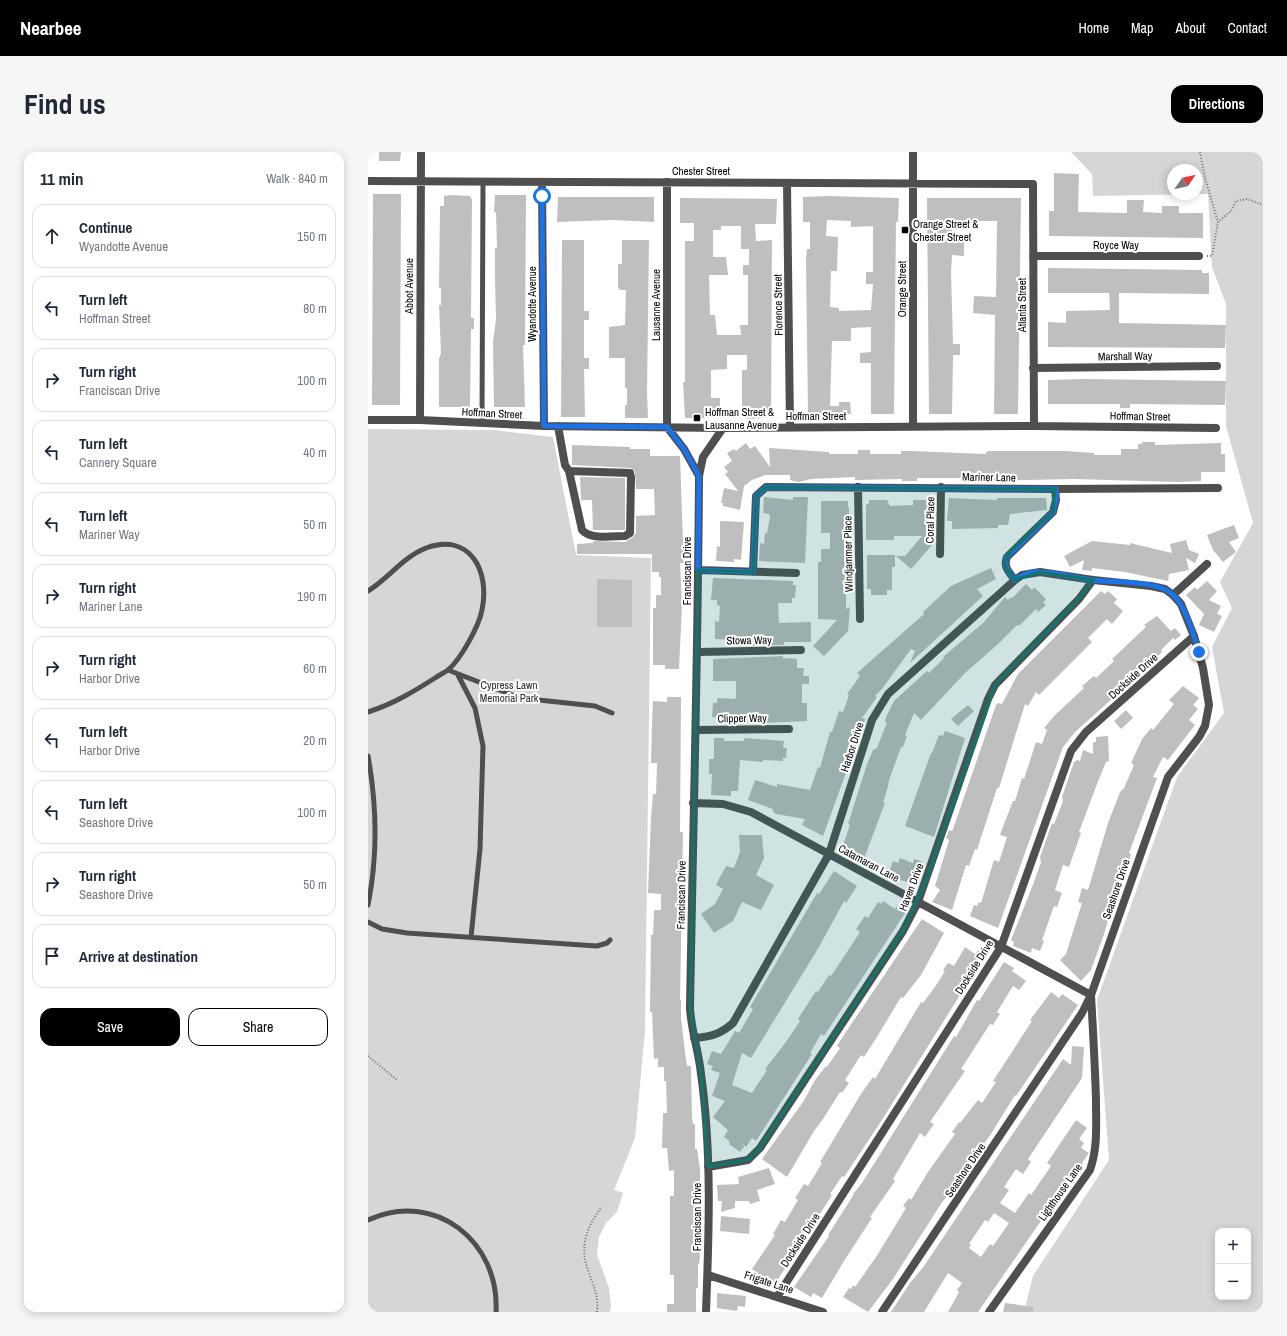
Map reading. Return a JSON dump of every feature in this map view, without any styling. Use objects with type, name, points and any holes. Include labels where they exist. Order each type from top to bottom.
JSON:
[{"type":"street","name":"Abbot Avenue","points":[[420,420],[421,152]]},
{"type":"street","name":"Orange Street","points":[[912,426],[913,152]]},
{"type":"street","name":"Chester Street","points":[[368,181],[1034,184]]},
{"type":"street","name":"Wyandotte Avenue","points":[[542,182],[544,426]]},
{"type":"street","name":"Lausanne Avenue","points":[[667,182],[667,427]]},
{"type":"street","name":"Florence Street","points":[[787,183],[790,426]]},
{"type":"street","name":"Atlanta Street","points":[[1034,184],[1034,426]]},
{"type":"street","name":"Royce Way","points":[[1033,256],[1201,256]]},
{"type":"street","name":"Marshall Way","points":[[1033,368],[1218,366]]},
{"type":"street","name":"Hoffman Street","points":[[368,420],[420,420],[544,426],[723,428],[790,426],[1216,428]]},
{"type":"street","points":[[558,426],[565,465],[569,471],[579,522],[585,533],[592,536],[625,536],[630,534],[632,477],[630,473],[569,471]]},
{"type":"street","name":"Franciscan Drive","points":[[667,427],[684,449],[699,476]]},
{"type":"street","name":"Franciscan Drive","points":[[706,1312],[708,1274],[708,1167],[702,1074],[694,1038],[690,1008],[693,803],[698,652],[699,476],[703,457],[723,428]]},
{"type":"street","name":"Mariner Lane","points":[[753,572],[756,496],[760,490],[772,486],[783,488],[1218,488]]},
{"type":"street","name":"Windjammer Place","points":[[858,487],[860,619]]},
{"type":"street","name":"Coral Place","points":[[940,554],[941,488]]},
{"type":"street","points":[[1056,489],[1056,500],[1053,512],[1007,557],[1005,562],[1006,568],[1015,580],[1022,575],[1040,572],[1093,580],[1151,586],[1165,589],[1173,594],[1207,564]]},
{"type":"street","points":[[698,570],[796,572]]},
{"type":"street","name":"Harbor Drive","points":[[694,1038],[711,1037],[724,1031],[733,1023],[829,854],[872,720],[879,706],[888,694],[1015,580]]},
{"type":"street","name":"Haven Drive","points":[[708,1167],[748,1160],[760,1148],[903,931],[918,902],[988,699],[995,685],[1079,599],[1093,580]]},
{"type":"street","name":"Seashore Drive","points":[[882,1312],[1072,1030],[1091,995],[1165,783],[1174,768],[1199,737],[1208,716],[1209,705],[1206,681],[1194,636],[1180,604],[1173,594]]},
{"type":"street","name":"Dockside Drive","points":[[777,1296],[1001,947],[1071,751],[1086,732],[1194,636]]},
{"type":"street","name":"Stowa Way","points":[[698,652],[801,650]]},
{"type":"street","name":"Clipper Way","points":[[696,730],[789,729]]},
{"type":"street","name":"Catamaran Lane","points":[[693,803],[723,804],[751,812],[1091,995]]},
{"type":"street","name":"Lighthouse Lane","points":[[989,1312],[1090,1170],[1094,1158],[1096,1146],[1096,1094],[1091,995]]},
{"type":"street","name":"Frigate Lane","points":[[708,1274],[823,1312]]},
{"type":"lane","points":[[482,423],[483,182]]},
{"type":"lane","points":[[368,591],[413,555],[426,548],[440,545],[453,546],[467,551],[472,555],[477,561],[482,575],[484,591],[482,610],[470,639],[448,670],[403,698],[368,712]]},
{"type":"lane","points":[[448,670],[520,698],[596,706],[612,713]]},
{"type":"lane","points":[[458,675],[479,720],[484,758],[480,849],[471,937]]},
{"type":"lane","points":[[368,756],[374,791],[376,820],[374,865],[368,905]]},
{"type":"lane","points":[[368,922],[382,929],[395,932],[597,946],[610,940]]},
{"type":"lane","points":[[368,1220],[395,1212],[423,1213],[443,1219],[462,1230],[478,1246],[490,1265],[496,1290],[496,1312]]},
{"type":"path","points":[[1200,152],[1205,178],[1218,222],[1212,256],[1201,256]]},
{"type":"path","points":[[1218,222],[1231,211],[1236,200],[1247,199],[1263,205]]},
{"type":"path","points":[[368,1056],[397,1080]]},
{"type":"path","points":[[597,1312],[597,1294],[586,1265],[584,1249],[589,1226],[602,1207]]},
{"type":"highlighted area","points":[[766,487],[1055,489],[1053,512],[1011,551],[1005,562],[1006,568],[1015,580],[1040,572],[1093,580],[1079,599],[995,685],[925,884],[903,931],[760,1148],[748,1160],[708,1167],[701,1074],[690,1008],[698,570],[753,572],[756,496]]},
{"type":"green space","points":[[1071,152],[1263,152],[1263,1312],[1024,1312],[1033,1276],[1109,1160],[1097,1000],[1177,777],[1224,713],[1212,647],[1232,608],[1220,582],[1253,523],[1226,426],[1226,304],[1212,267],[1208,194],[1203,194],[1203,164],[1167,164],[1167,195],[1093,196],[1092,174]]},
{"type":"green space","name":"Cypress Lawn Memorial Park","points":[[368,429],[494,430],[553,437],[576,555],[651,558],[645,1031],[635,1138],[614,1190],[623,1193],[617,1212],[606,1223],[599,1237],[597,1255],[609,1288],[611,1306],[610,1312],[368,1312]]},
{"type":"building","points":[[379,152],[401,152],[400,161],[379,161]]},
{"type":"building","points":[[1054,173],[1079,174],[1078,212],[1127,213],[1127,200],[1144,200],[1143,212],[1162,213],[1162,206],[1179,206],[1179,213],[1203,213],[1203,238],[1049,236],[1049,211],[1054,211]]},
{"type":"building","points":[[373,194],[401,194],[400,405],[372,405]]},
{"type":"building","points":[[495,195],[526,195],[525,345],[523,345],[525,407],[494,407],[493,342],[496,319],[495,248],[497,248],[496,212],[494,212]]},
{"type":"building","points":[[444,196],[470,196],[472,200],[471,318],[474,318],[474,329],[471,329],[470,407],[439,407],[439,359],[441,353],[439,305],[441,305],[441,288],[439,288],[440,206],[444,206]]},
{"type":"building","points":[[828,196],[899,198],[898,222],[896,222],[894,414],[871,414],[871,363],[860,363],[860,353],[871,352],[871,327],[851,328],[851,341],[832,341],[830,406],[839,406],[839,402],[850,402],[851,414],[808,413],[806,260],[807,249],[810,249],[810,222],[803,222],[803,197]],"holes":[[[827,220],[851,221],[851,227],[873,226],[873,272],[866,272],[866,284],[873,284],[871,310],[839,311],[839,308],[830,307],[831,271],[837,271],[838,237],[826,236]]]},
{"type":"building","points":[[558,197],[654,197],[654,222],[613,220],[557,222]]},
{"type":"building","points":[[680,198],[777,199],[776,224],[755,224],[756,241],[772,240],[771,416],[747,419],[747,416],[742,416],[742,370],[747,370],[747,355],[727,355],[727,369],[711,370],[711,398],[720,398],[720,414],[708,415],[708,418],[685,418],[683,382],[685,382],[685,241],[694,241],[694,223],[680,223]],"holes":[[[721,226],[741,226],[741,249],[749,249],[749,265],[743,265],[743,275],[748,275],[748,325],[740,325],[741,335],[717,335],[715,315],[710,315],[709,275],[728,275],[726,257],[713,257],[713,230],[721,230]]]},
{"type":"building","points":[[927,198],[1021,198],[1018,414],[994,414],[995,315],[973,313],[974,296],[996,297],[997,221],[952,221],[952,242],[964,242],[964,256],[952,255],[951,272],[953,344],[960,344],[960,355],[953,355],[952,414],[929,414]]},
{"type":"building","points":[[562,240],[584,240],[584,311],[589,311],[589,320],[584,320],[584,358],[589,358],[589,369],[584,369],[585,417],[561,417]]},
{"type":"building","points":[[622,240],[649,240],[648,418],[625,418],[627,388],[625,388],[625,358],[609,358],[609,327],[625,325],[626,290],[620,290],[618,287],[618,264],[622,264]]},
{"type":"building","points":[[1048,268],[1202,270],[1202,273],[1209,273],[1209,294],[1119,293],[1119,323],[1226,325],[1225,348],[1048,347],[1048,322],[1066,323],[1066,311],[1110,310],[1109,293],[1048,293]]},
{"type":"building","points":[[1084,379],[1226,381],[1225,405],[1130,404],[1130,408],[1120,408],[1120,404],[1048,404],[1048,380]]},
{"type":"building","points":[[1142,442],[1155,442],[1155,445],[1221,443],[1221,454],[1225,454],[1225,472],[1201,472],[1201,481],[1177,482],[1074,479],[989,481],[989,479],[985,478],[917,478],[917,481],[902,481],[902,479],[855,480],[855,477],[811,479],[799,482],[790,480],[790,475],[765,475],[752,480],[744,486],[740,510],[723,506],[723,503],[721,503],[724,488],[738,491],[725,474],[728,472],[724,467],[732,461],[727,453],[734,449],[736,451],[746,443],[750,449],[755,446],[770,467],[769,448],[829,452],[829,454],[858,454],[858,450],[870,450],[870,454],[901,454],[901,451],[985,454],[988,451],[1065,451],[1094,453],[1094,455],[1121,455],[1121,449],[1138,449],[1138,444],[1142,444]]},
{"type":"building","points":[[572,445],[650,449],[650,456],[680,456],[683,563],[680,563],[682,605],[679,669],[665,669],[665,665],[653,665],[653,608],[656,608],[656,595],[661,595],[661,577],[659,577],[659,572],[652,572],[652,554],[577,554],[577,544],[593,543],[593,541],[625,542],[633,537],[636,533],[636,516],[655,515],[654,489],[636,489],[635,472],[631,468],[572,465]]},
{"type":"building","points":[[580,477],[625,478],[625,530],[593,530],[592,500],[581,500]]},
{"type":"building","points":[[764,497],[793,500],[793,497],[808,497],[805,563],[759,561],[760,543],[764,544],[765,533],[767,533],[770,517],[769,514],[763,513]]},
{"type":"building","points":[[949,498],[997,500],[997,498],[1046,498],[1047,510],[1010,514],[1008,525],[998,525],[998,528],[952,529],[952,521],[947,521]]},
{"type":"building","points":[[869,500],[887,500],[890,506],[913,505],[913,500],[926,500],[926,505],[930,505],[932,545],[911,569],[896,556],[905,556],[922,536],[894,536],[894,540],[866,540],[866,505],[869,503]]},
{"type":"building","points":[[821,501],[848,501],[849,507],[849,518],[846,518],[846,540],[844,540],[844,555],[849,555],[849,583],[846,583],[846,609],[850,607],[848,631],[824,656],[813,646],[837,620],[818,619],[818,562],[821,562],[821,549],[830,549],[830,533],[821,533]]},
{"type":"building","points":[[720,521],[744,522],[741,560],[734,559],[734,562],[716,561],[717,546],[720,547]]},
{"type":"building","points":[[1234,525],[1239,538],[1229,542],[1236,552],[1223,562],[1213,550],[1207,535]]},
{"type":"building","points":[[1186,540],[1189,550],[1199,554],[1195,563],[1186,558],[1189,570],[1169,574],[1168,581],[1125,572],[1092,568],[1092,571],[1082,570],[1084,560],[1070,567],[1064,556],[1092,541],[1130,545],[1130,543],[1172,553],[1170,544]]},
{"type":"building","points":[[867,555],[895,555],[895,567],[892,567],[892,590],[887,590],[887,595],[871,595],[871,589],[867,589]]},
{"type":"building","points":[[991,568],[996,579],[977,589],[983,596],[910,663],[915,651],[911,649],[882,689],[875,696],[877,697],[862,718],[865,719],[823,836],[802,825],[805,819],[776,814],[773,812],[773,809],[748,800],[755,780],[777,787],[777,784],[810,790],[818,767],[820,768],[830,732],[832,732],[839,711],[843,712],[849,695],[847,694],[860,676],[857,673],[924,614],[923,612],[951,586]]},
{"type":"building","points":[[713,578],[793,581],[793,585],[796,585],[795,598],[792,598],[792,603],[778,603],[779,623],[811,622],[811,642],[784,642],[784,645],[739,646],[739,640],[715,639],[715,621],[719,622],[720,606],[717,605],[717,600],[711,600]]},
{"type":"building","points":[[597,579],[632,580],[632,627],[597,627]]},
{"type":"building","points":[[1207,581],[1217,591],[1209,600],[1221,606],[1217,614],[1222,616],[1214,632],[1199,625],[1204,614],[1186,595],[1195,587],[1197,590]]},
{"type":"building","points":[[1026,584],[1032,590],[1034,587],[1046,599],[1043,602],[1046,605],[1038,612],[1036,609],[1019,626],[1017,625],[965,673],[921,720],[914,713],[905,735],[907,736],[903,747],[901,747],[888,783],[883,803],[885,803],[863,861],[846,855],[848,850],[842,848],[850,825],[848,824],[867,764],[873,750],[877,748],[887,722],[885,722],[886,717],[894,701],[927,671],[929,673],[944,658],[943,657],[983,623],[1005,597],[1008,600],[1011,597],[1012,598]]},
{"type":"building","points":[[1101,591],[1105,594],[1108,591],[1117,599],[1114,603],[1123,611],[1112,624],[1107,619],[1088,638],[1092,642],[1039,695],[1036,692],[1028,706],[1025,704],[999,788],[997,788],[977,850],[975,849],[969,866],[966,865],[952,910],[932,902],[940,890],[935,886],[949,840],[946,838],[949,830],[952,831],[953,829],[996,705],[998,703],[1002,704],[1018,674]]},
{"type":"building","points":[[1157,616],[1171,631],[1175,628],[1181,635],[1175,640],[1173,638],[1161,650],[1162,652],[1142,672],[1075,732],[1063,747],[998,928],[970,916],[974,905],[977,906],[979,902],[981,903],[994,860],[999,862],[1007,837],[1000,835],[1013,801],[1015,801],[1022,778],[1024,779],[1036,742],[1042,744],[1047,730],[1044,728],[1055,715],[1084,688],[1082,686],[1094,676],[1096,678],[1114,661],[1112,659],[1146,627],[1144,625]]},
{"type":"building","points":[[783,656],[783,658],[797,659],[797,668],[804,668],[803,676],[809,676],[809,684],[802,684],[802,703],[807,703],[807,721],[761,723],[761,720],[712,717],[713,703],[717,703],[717,698],[735,699],[736,697],[736,681],[713,681],[713,659]]},
{"type":"building","points":[[1183,686],[1199,698],[1193,705],[1198,709],[1189,720],[1195,725],[1168,760],[1163,757],[1153,777],[1157,778],[1129,853],[1131,854],[1125,873],[1119,883],[1104,934],[1091,970],[1081,981],[1060,960],[1066,954],[1082,903],[1078,902],[1082,888],[1088,890],[1108,823],[1120,792],[1124,788],[1134,765],[1131,763],[1142,739],[1151,728],[1153,730],[1174,704],[1169,700]]},
{"type":"building","points":[[667,697],[681,697],[680,832],[683,832],[680,1000],[687,1066],[691,1066],[692,1118],[693,1124],[695,1124],[695,1149],[697,1149],[700,1169],[700,1211],[697,1211],[700,1256],[698,1264],[698,1288],[696,1288],[696,1312],[667,1312],[667,1304],[674,1304],[674,1275],[670,1275],[670,1196],[674,1196],[674,1170],[669,1171],[667,1148],[662,1148],[663,1113],[667,1113],[666,1081],[664,1081],[664,1067],[658,1067],[658,1058],[654,1059],[652,1012],[650,1012],[651,935],[653,935],[654,910],[661,910],[661,894],[648,893],[651,818],[653,794],[656,794],[657,763],[651,763],[653,701],[667,702]]},
{"type":"building","points":[[968,705],[974,711],[958,726],[951,719]]},
{"type":"building","points":[[1126,710],[1133,718],[1121,729],[1114,721]]},
{"type":"building","points":[[945,731],[965,738],[934,837],[905,826],[931,753],[939,735],[943,736]]},
{"type":"building","points":[[1108,736],[1109,761],[1106,762],[1097,784],[1079,832],[1081,833],[1069,867],[1063,865],[1055,890],[1062,893],[1057,907],[1054,906],[1042,940],[1044,941],[1040,951],[1032,948],[1031,953],[1013,946],[1014,942],[1011,940],[1034,882],[1041,862],[1040,857],[1052,823],[1054,824],[1063,801],[1062,797],[1074,762],[1077,760],[1080,761],[1083,750],[1093,754],[1093,742],[1096,742],[1096,737]]},
{"type":"building","points":[[714,738],[724,738],[724,741],[744,741],[744,738],[784,741],[783,748],[787,748],[786,758],[783,758],[783,761],[763,760],[763,762],[740,760],[738,791],[731,791],[731,796],[711,795],[712,774],[709,774],[709,759],[714,759]]},
{"type":"building","points":[[739,835],[762,835],[764,858],[756,875],[774,885],[761,910],[742,902],[733,921],[714,933],[701,914],[715,904],[723,889],[716,885],[726,866],[734,868],[740,852]]},
{"type":"building","points":[[900,858],[913,863],[914,859],[923,862],[918,882],[911,879],[910,883],[894,878],[896,874],[889,872],[893,861],[898,863]]},
{"type":"building","points":[[834,871],[857,886],[846,903],[844,901],[819,947],[751,1058],[742,1053],[732,1085],[752,1093],[767,1070],[765,1069],[800,1021],[798,1019],[816,991],[818,992],[829,975],[831,976],[860,932],[856,929],[865,916],[868,918],[878,902],[881,904],[883,901],[895,909],[898,905],[907,910],[824,1036],[821,1034],[810,1053],[812,1054],[756,1141],[752,1138],[746,1147],[743,1144],[744,1147],[740,1152],[729,1144],[730,1142],[724,1137],[728,1130],[713,1117],[725,1101],[712,1096],[720,1073],[711,1070],[713,1066],[707,1064],[712,1051],[721,1054],[735,1031],[739,1033],[753,1009],[750,1007],[817,893],[819,894]]},
{"type":"building","points":[[922,919],[944,933],[921,975],[903,998],[901,997],[864,1057],[861,1055],[845,1080],[849,1083],[842,1093],[840,1092],[814,1131],[787,1177],[762,1159],[803,1102],[815,1080],[826,1066],[827,1067],[840,1048],[837,1046]]},
{"type":"building","points":[[965,947],[975,954],[978,950],[985,955],[880,1123],[844,1177],[842,1176],[830,1194],[832,1195],[775,1284],[769,1279],[767,1282],[758,1276],[759,1274],[752,1269],[775,1235],[773,1234],[781,1220],[785,1222],[798,1200],[795,1198],[804,1184],[808,1186],[822,1163],[820,1162],[861,1094],[873,1077],[875,1079],[921,1002],[923,1003],[937,984],[948,963],[954,966]]},
{"type":"building","points":[[1004,962],[1014,968],[1012,971],[1026,981],[1019,990],[1013,986],[997,1012],[1000,1014],[993,1025],[990,1024],[961,1069],[965,1071],[930,1122],[934,1124],[925,1137],[920,1133],[893,1179],[895,1181],[870,1217],[872,1218],[822,1298],[813,1293],[811,1297],[794,1287],[829,1236],[828,1235],[853,1194],[862,1183],[954,1036],[956,1037],[977,1000],[979,1001]]},
{"type":"building","points":[[1051,992],[1059,998],[1062,994],[1078,1005],[1016,1096],[1015,1095],[991,1134],[939,1207],[893,1279],[868,1312],[843,1297],[849,1288],[851,1289],[853,1285],[855,1287],[878,1254],[906,1208],[903,1206],[909,1198],[911,1200],[928,1172],[955,1134],[952,1132],[959,1122],[960,1123],[978,1100],[982,1103],[996,1082],[993,1081],[1032,1021],[1030,1020]]},
{"type":"building","points":[[1072,1046],[1084,1047],[1082,1078],[1028,1159],[1031,1162],[1023,1174],[1016,1169],[1004,1187],[1009,1190],[1000,1203],[1015,1213],[1029,1193],[1031,1195],[1051,1166],[1047,1163],[1076,1120],[1087,1128],[1079,1139],[1084,1143],[1081,1148],[1089,1153],[1082,1163],[1083,1164],[1044,1219],[1043,1218],[978,1312],[948,1312],[959,1292],[957,1290],[962,1283],[948,1273],[924,1312],[891,1312],[910,1283],[924,1266],[1063,1059],[1071,1065]],"holes":[[[994,1213],[1009,1223],[993,1246],[990,1244],[981,1257],[969,1248],[971,1245],[969,1244],[985,1220],[988,1222]]]},
{"type":"building","points":[[769,1168],[775,1184],[757,1190],[760,1201],[750,1204],[749,1201],[735,1201],[735,1208],[721,1212],[722,1201],[718,1201],[717,1185],[739,1184],[738,1177]]},
{"type":"building","points":[[721,1216],[750,1219],[749,1234],[720,1231]]},
{"type":"building","points":[[717,1293],[746,1296],[745,1307],[738,1306],[737,1311],[717,1308]]},
{"type":"building","points":[[1005,1303],[1033,1307],[1033,1312],[1003,1312]]},
{"type":"place","name":"Orange Street & Chester Street","points":[[905,230]]},
{"type":"place","name":"Hoffman Street & Lausanne Avenue","points":[[697,418]]},
{"type":"route","points":[[542,196],[544,426],[667,427],[684,449],[699,476],[698,570],[753,572],[756,496],[760,490],[766,487],[1056,489],[1056,500],[1053,512],[1011,551],[1007,557],[1005,562],[1006,568],[1015,580],[1022,575],[1032,572],[1040,572],[1165,589],[1173,594],[1180,604],[1194,636],[1199,652]]}]
